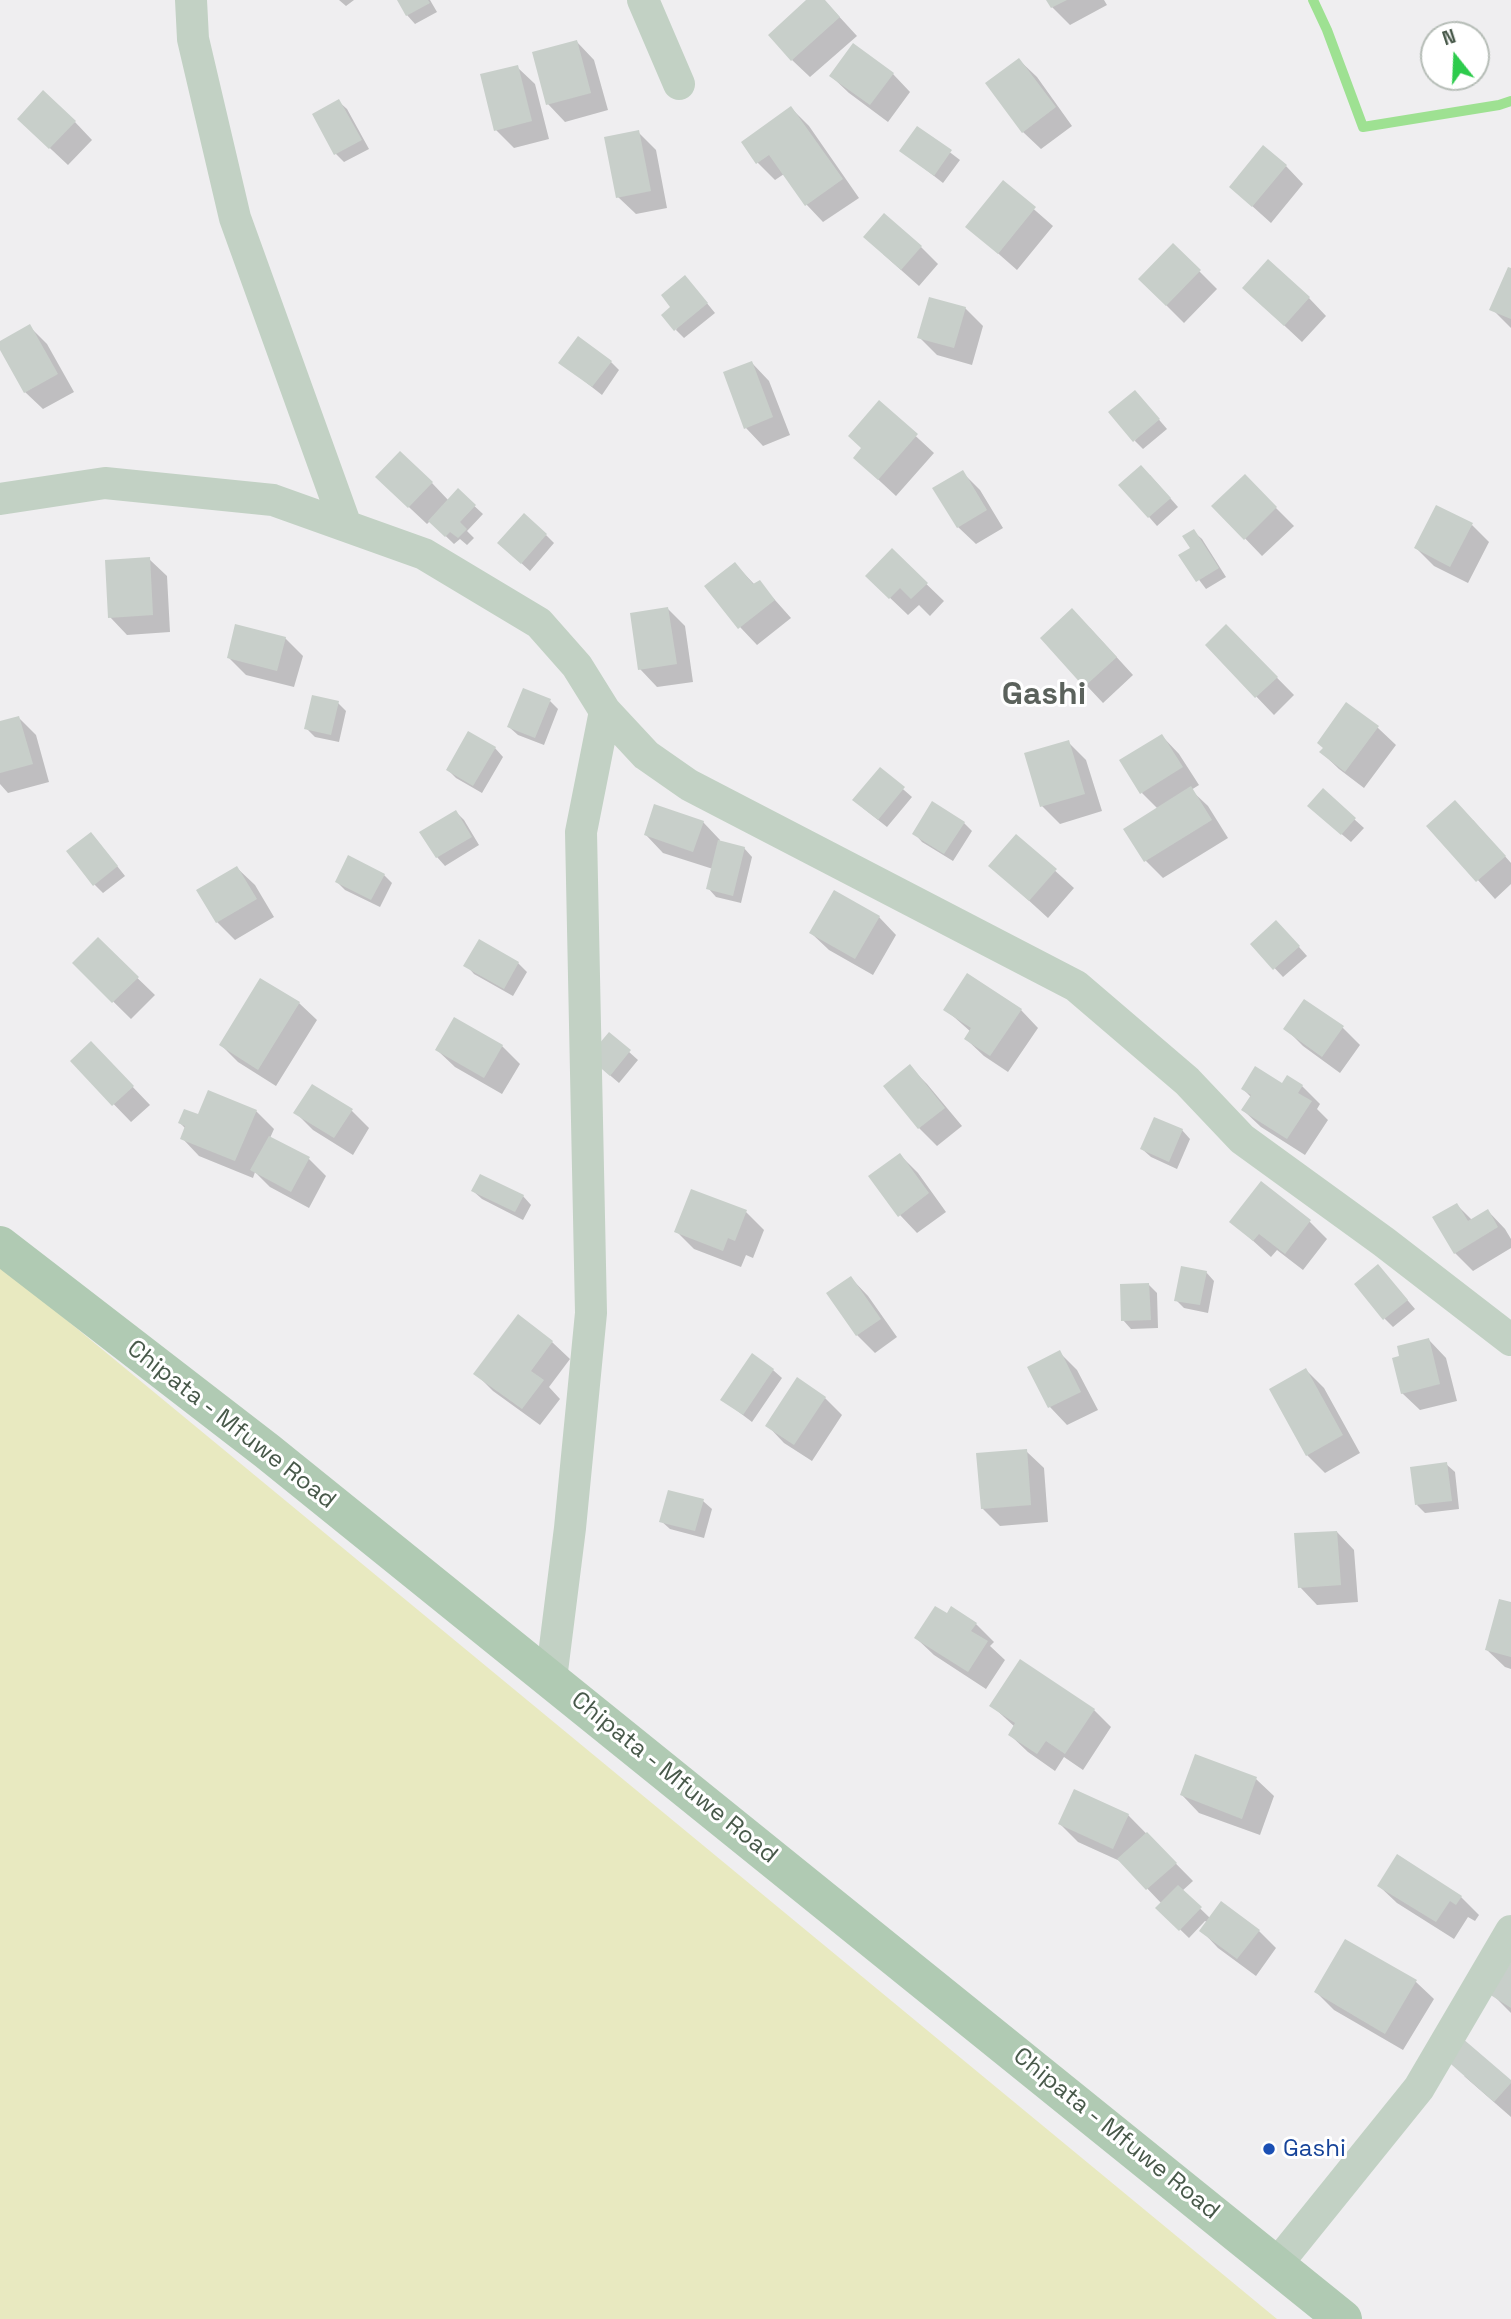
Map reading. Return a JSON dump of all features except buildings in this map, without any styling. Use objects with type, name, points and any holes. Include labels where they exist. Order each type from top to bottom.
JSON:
[{"type":"main road","name":"Chipata - Mfuwe Road","points":[[0,1245],[267,1451],[1343,2319]]},
{"type":"street","points":[[191,0],[193,39],[235,218],[346,526]]},
{"type":"street","points":[[643,0],[679,84]]},
{"type":"street","points":[[0,499],[105,483],[274,500],[424,554],[539,623],[577,666],[604,711],[646,755],[690,785],[1076,986],[1187,1081],[1242,1139],[1510,1337]]},
{"type":"street","points":[[551,1679],[570,1528],[591,1312],[581,832],[604,711]]},
{"type":"street","points":[[1278,2264],[1419,2088],[1511,1931]]},
{"type":"green space","points":[[0,1265],[1277,2319],[0,2319]]},
{"type":"waterway","points":[[1313,0],[1363,127],[1511,101]]},
{"type":"place","name":"Gashi","points":[[1269,2149]]},
{"type":"district","name":"Gashi","points":[[1044,695]]}]
